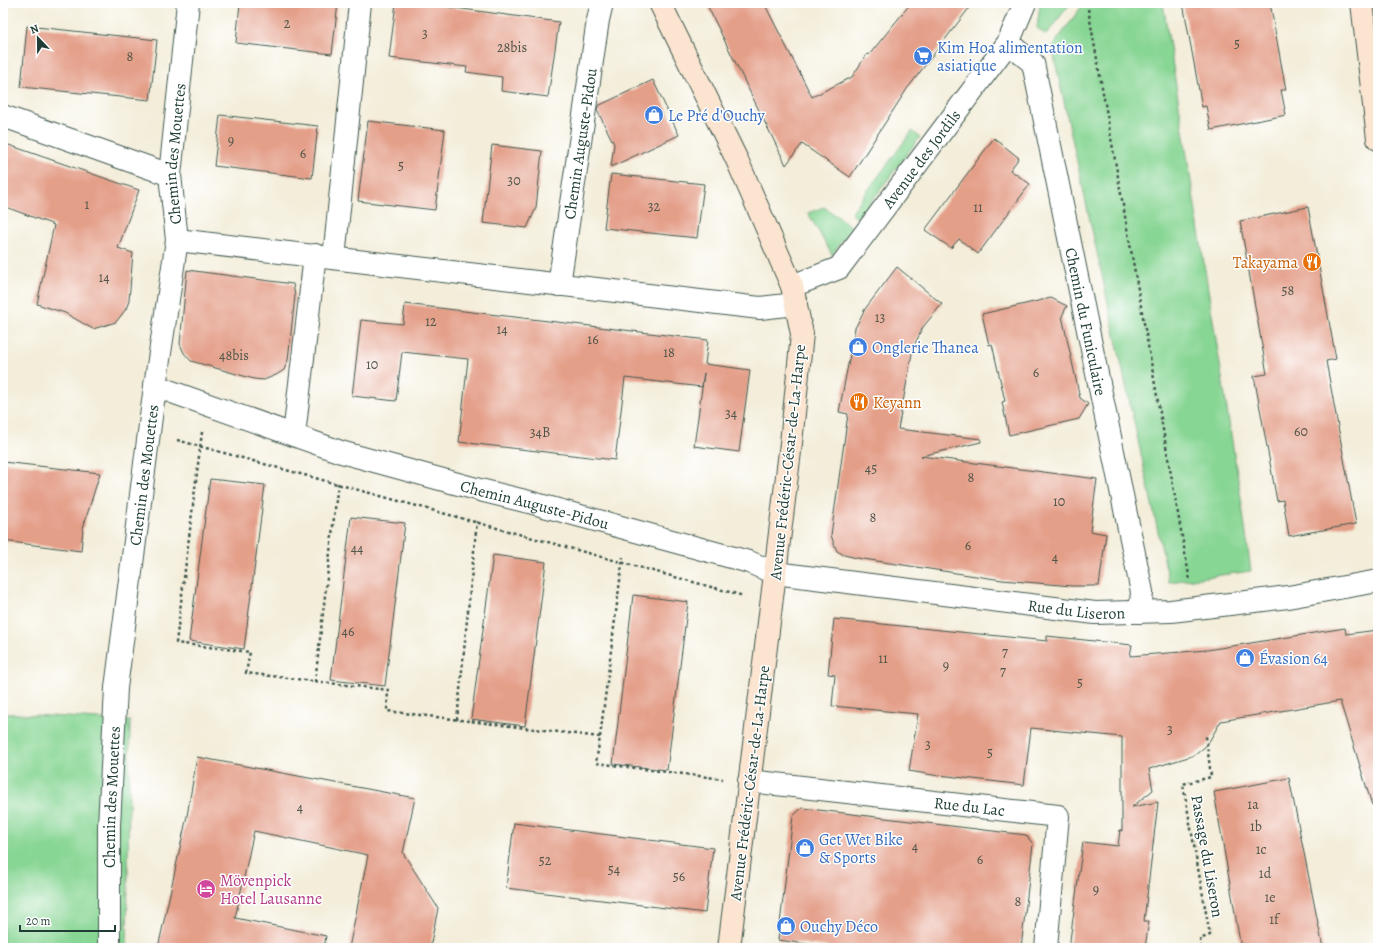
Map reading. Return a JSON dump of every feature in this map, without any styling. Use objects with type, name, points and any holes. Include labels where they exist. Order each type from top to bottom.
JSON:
[{"type":"street","name":"Chemin des Mouettes","points":[[109,948],[108,826],[116,688],[155,386],[177,240],[170,175],[188,3]]},
{"type":"street","points":[[294,435],[324,256],[360,3]]},
{"type":"street","name":"Chemin Auguste-Pidou","points":[[559,285],[598,20],[602,3]]},
{"type":"street","name":"Avenue Frédéric-César-de-La-Harpe","points":[[660,3],[737,160],[794,295],[802,334],[775,573],[729,948]]},
{"type":"street","name":"Avenue des Jordils","points":[[794,295],[839,268],[1008,43],[1025,3]]},
{"type":"street","points":[[1362,3],[1378,139]]},
{"type":"street","name":"Chemin du Funiculaire","points":[[1008,43],[1033,63],[1142,592],[1140,612]]},
{"type":"street","points":[[3,116],[170,175]]},
{"type":"street","points":[[177,240],[760,308],[794,295]]},
{"type":"street","name":"Chemin Auguste-Pidou","points":[[155,386],[342,452],[749,562],[775,573]]},
{"type":"street","name":"Rue du Liseron","points":[[775,573],[1095,612],[1140,612],[1193,608],[1288,597],[1378,581]]},
{"type":"street","name":"Rue du Lac","points":[[749,782],[1058,816],[1046,948]]},
{"type":"path","points":[[1087,3],[1190,580],[1193,608]]},
{"type":"path","points":[[205,403],[176,642],[250,652],[246,673],[388,690],[387,711],[600,737]]},
{"type":"path","points":[[149,432],[745,597]]},
{"type":"path","points":[[315,682],[342,452]]},
{"type":"path","points":[[457,720],[480,490]]},
{"type":"path","points":[[626,528],[596,764],[749,782]]},
{"type":"path","name":"Passage du Liseron","points":[[1201,948],[1200,939],[1210,935],[1183,784],[1211,777],[1206,736]]},
{"type":"green space","points":[[1040,3],[1070,4],[1046,35],[1037,28]]},
{"type":"green space","points":[[1084,3],[1163,3],[1241,498],[1251,571],[1169,582],[1052,47]]},
{"type":"green space","points":[[912,131],[920,137],[858,219],[851,213]]},
{"type":"green space","points":[[824,207],[852,227],[832,255],[808,213]]},
{"type":"green space","points":[[3,713],[130,721],[127,948],[3,948]]},
{"type":"building","points":[[240,3],[338,3],[332,54],[236,43]]},
{"type":"building","points":[[396,3],[418,3],[559,22],[548,97],[501,91],[502,77],[466,72],[467,67],[389,58]]},
{"type":"building","points":[[706,3],[764,3],[812,97],[852,77],[867,54],[869,55],[911,3],[973,3],[907,89],[850,177],[802,144],[786,165]]},
{"type":"building","points":[[1183,3],[1270,3],[1286,90],[1281,90],[1286,115],[1211,130],[1206,106],[1202,107]]},
{"type":"building","points":[[27,26],[157,40],[150,100],[21,87]]},
{"type":"building","points":[[653,80],[679,135],[611,167],[614,144],[597,110],[598,106]]},
{"type":"building","points":[[220,115],[318,126],[312,178],[214,166]]},
{"type":"building","points":[[368,121],[445,130],[435,210],[358,201]]},
{"type":"building","points":[[994,138],[1019,158],[1010,170],[1030,184],[978,254],[959,239],[951,248],[925,230]]},
{"type":"building","points":[[3,143],[139,190],[118,248],[133,253],[129,301],[126,309],[116,322],[93,329],[65,313],[37,304],[54,225],[3,206]]},
{"type":"building","points":[[492,145],[542,151],[536,208],[527,228],[483,223]]},
{"type":"building","points":[[611,174],[704,184],[697,238],[604,228]]},
{"type":"building","points":[[1308,207],[1336,359],[1326,361],[1356,524],[1289,536],[1283,500],[1277,501],[1254,376],[1267,374],[1240,221]]},
{"type":"building","points":[[897,267],[942,304],[923,327],[913,348],[898,429],[981,439],[981,442],[921,456],[1097,479],[1090,531],[1106,534],[1099,586],[1072,586],[1002,580],[857,558],[844,555],[837,551],[831,535],[848,414],[839,412],[855,328],[865,309]]},
{"type":"building","points":[[187,270],[293,284],[295,296],[288,360],[284,370],[264,380],[254,379],[191,361],[184,353],[180,344]]},
{"type":"building","points":[[1051,298],[1067,306],[1062,316],[1080,398],[1088,404],[1079,419],[1009,435],[1002,402],[1005,401],[992,344],[989,345],[982,314]]},
{"type":"building","points":[[405,304],[708,340],[705,364],[750,370],[739,452],[694,446],[704,373],[702,387],[625,378],[615,460],[459,442],[468,359],[402,352],[396,401],[352,396],[361,320],[403,324]]},
{"type":"building","points":[[3,462],[100,473],[83,528],[81,551],[3,541]]},
{"type":"building","points":[[210,479],[265,485],[244,649],[189,641]]},
{"type":"building","points":[[351,517],[405,523],[385,686],[331,680]]},
{"type":"building","points":[[493,555],[546,562],[525,726],[471,719]]},
{"type":"building","points":[[633,595],[688,602],[667,770],[613,764]]},
{"type":"building","points":[[834,619],[1047,641],[1047,636],[1132,645],[1130,656],[1207,650],[1345,628],[1346,634],[1378,630],[1378,804],[1372,805],[1340,701],[1221,721],[1207,745],[1195,755],[1149,769],[1153,790],[1132,807],[1158,802],[1144,921],[1149,921],[1145,948],[1069,948],[1083,842],[1118,846],[1120,830],[1122,831],[1122,737],[1031,728],[1024,785],[939,776],[909,771],[918,714],[832,706],[835,675],[828,674]]},
{"type":"building","points":[[197,757],[415,798],[403,853],[438,908],[430,948],[349,948],[368,855],[254,831],[235,918],[326,936],[324,948],[158,948],[187,816]]},
{"type":"building","points":[[1289,778],[1323,948],[1241,948],[1214,792]]},
{"type":"building","points":[[802,808],[1026,835],[1033,844],[1021,948],[834,948],[778,940],[793,816]]},
{"type":"building","points":[[514,823],[713,848],[705,913],[506,888]]},
{"type":"place","name":"Kim Hoa alimentation asiatique","points":[[923,56]]},
{"type":"place","name":"Le Pré d'Ouchy","points":[[654,115]]},
{"type":"place","name":"Takayama","points":[[1312,262]]},
{"type":"place","name":"Onglerie Thanea","points":[[858,347]]},
{"type":"place","name":"Keyann","points":[[859,402]]},
{"type":"place","name":"Évasion 64","points":[[1245,658]]},
{"type":"place","name":"Get Wet Bike & Sports","points":[[805,848]]},
{"type":"place","name":"Mövenpick Hotel Lausanne","points":[[206,889]]},
{"type":"place","name":"Ouchy Déco","points":[[786,926]]}]
